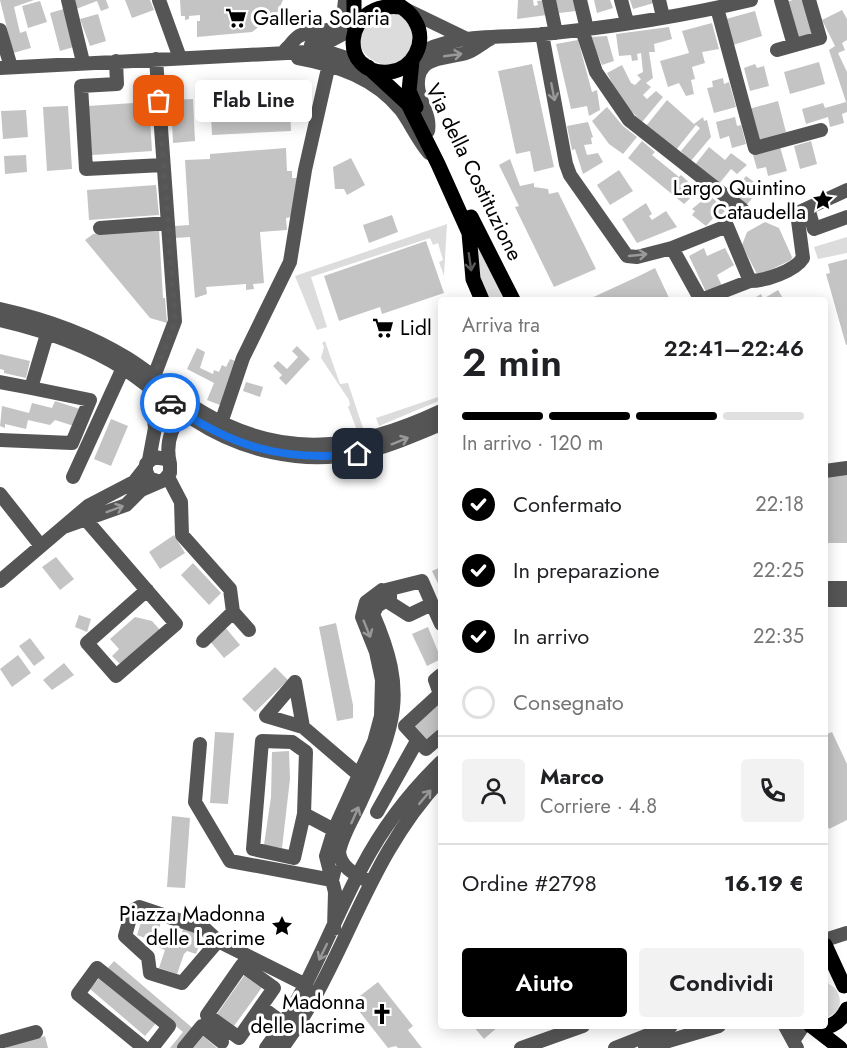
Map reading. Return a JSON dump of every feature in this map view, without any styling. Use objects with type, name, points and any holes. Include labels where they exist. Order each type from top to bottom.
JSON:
[{"type":"main road","points":[[354,0],[354,27],[355,52],[366,66],[391,72],[413,58],[419,48],[420,31],[417,22],[399,6],[382,4],[374,6],[365,11],[354,27]]},
{"type":"main road","name":"Via della Costituzione","points":[[413,58],[408,76],[409,91],[511,297]]},
{"type":"main road","name":"Via della Costituzione","points":[[366,66],[408,104],[438,164],[469,233],[473,279],[481,297]]},
{"type":"main road","points":[[828,951],[846,989]]},
{"type":"main road","points":[[828,975],[833,976],[846,989]]},
{"type":"main road","points":[[828,1026],[834,1024],[847,1009]]},
{"type":"main road","points":[[799,1033],[815,1029]]},
{"type":"main road","points":[[799,1033],[840,1048]]},
{"type":"street","points":[[68,0],[83,62]]},
{"type":"street","points":[[159,0],[180,58]]},
{"type":"street","points":[[287,52],[300,36],[328,31],[336,26],[344,9],[345,0]]},
{"type":"street","points":[[549,0],[549,34],[570,174],[627,256],[636,257],[672,248],[727,226],[750,281]]},
{"type":"street","points":[[580,0],[584,29],[596,72],[629,120],[742,209]]},
{"type":"street","points":[[621,0],[627,22]]},
{"type":"street","points":[[659,0],[663,17]]},
{"type":"street","points":[[413,58],[429,47],[467,39],[549,34],[663,17],[751,0]]},
{"type":"street","points":[[781,0],[794,45]]},
{"type":"street","points":[[777,50],[820,38],[809,0]]},
{"type":"street","points":[[723,5],[755,148],[821,130]]},
{"type":"street","points":[[399,6],[467,39]]},
{"type":"street","points":[[287,52],[326,43],[354,27]]},
{"type":"street","points":[[0,30],[6,68],[83,62],[325,51],[366,66]]},
{"type":"street","points":[[428,131],[429,122],[418,85],[422,68],[434,58],[467,53],[490,39]]},
{"type":"street","points":[[287,52],[297,58],[329,64],[364,80],[391,100],[409,123],[417,139],[438,164]]},
{"type":"street","points":[[156,59],[175,321],[152,382],[155,428],[147,464],[149,478],[166,474]]},
{"type":"street","points":[[116,61],[117,84],[81,86],[86,169],[164,165]]},
{"type":"street","points":[[222,423],[243,358],[290,262],[305,170],[329,64]]},
{"type":"street","points":[[709,297],[799,265],[803,258],[797,213],[847,190]]},
{"type":"street","points":[[808,208],[814,229]]},
{"type":"street","points":[[799,231],[814,229],[847,217]]},
{"type":"street","points":[[100,228],[168,223]]},
{"type":"street","points":[[672,248],[699,297]]},
{"type":"street","points":[[0,309],[101,343],[214,432],[321,458],[438,425]]},
{"type":"street","points":[[0,320],[49,327],[152,382]]},
{"type":"street","points":[[32,388],[49,327]]},
{"type":"street","points":[[73,477],[123,368]]},
{"type":"street","points":[[0,382],[90,400],[72,442],[0,440]]},
{"type":"street","points":[[186,408],[222,423],[264,445]]},
{"type":"street","points":[[166,474],[171,430],[186,408]]},
{"type":"street","points":[[377,443],[438,412]]},
{"type":"street","points":[[0,580],[88,506],[134,482],[147,464],[161,456],[166,474],[182,502],[182,535],[230,589],[233,612],[249,630]]},
{"type":"street","points":[[828,471],[847,468]]},
{"type":"street","points":[[64,527],[126,505],[141,490],[166,474]]},
{"type":"street","points":[[0,494],[41,546]]},
{"type":"street","points":[[87,520],[147,590],[176,624],[116,676],[87,642],[147,590]]},
{"type":"street","points":[[334,929],[332,882],[326,856],[334,830],[395,704],[394,678],[369,608],[387,596],[422,581],[438,617]]},
{"type":"street","points":[[828,588],[847,588]]},
{"type":"street","points":[[387,596],[409,615],[432,604]]},
{"type":"street","points":[[828,600],[847,600]]},
{"type":"street","points":[[203,641],[233,612]]},
{"type":"street","points":[[438,696],[405,726],[426,749],[438,739]]},
{"type":"street","points":[[359,872],[340,858],[340,848],[385,746],[385,725]]},
{"type":"street","points":[[303,727],[359,775]]},
{"type":"street","points":[[261,741],[292,742],[306,752],[304,814],[294,858],[253,849],[261,741]]},
{"type":"street","points":[[377,812],[417,741]]},
{"type":"street","points":[[200,744],[195,802],[230,861],[332,882],[354,898]]},
{"type":"street","points":[[282,1048],[313,998],[354,898],[359,872],[401,804],[438,765]]},
{"type":"street","points":[[359,872],[397,834],[438,783]]},
{"type":"street","points":[[304,814],[334,830]]},
{"type":"street","points":[[332,882],[337,869],[359,872]]},
{"type":"street","points":[[266,1048],[284,1024],[334,929],[354,898]]},
{"type":"street","points":[[218,941],[182,983],[150,973],[148,957],[125,936],[132,911],[139,907],[205,929],[218,941],[306,985]]},
{"type":"street","points":[[828,939],[847,933]]},
{"type":"street","points":[[242,966],[274,988],[261,1007],[239,1038],[207,1015],[242,966]]},
{"type":"street","points":[[144,1048],[78,994],[98,968],[169,1026],[152,1048]]},
{"type":"street","points":[[261,1007],[284,1024]]},
{"type":"street","points":[[184,1048],[202,1026],[222,1042]]},
{"type":"street","points":[[521,1048],[575,1029]]},
{"type":"street","points":[[615,1048],[663,1029]]},
{"type":"street","points":[[645,1048],[709,1029]]},
{"type":"street","points":[[0,1042],[36,1032]]},
{"type":"shaded area","points":[[394,10],[410,22],[415,40],[407,59],[390,65],[381,64],[364,53],[359,43],[367,18]]},
{"type":"shaded area","points":[[447,224],[444,276],[439,262],[443,260],[438,243],[433,245],[430,238],[311,277],[327,327],[317,330],[295,276]]},
{"type":"shaded area","points":[[847,237],[847,253],[818,259],[814,247]]},
{"type":"shaded area","points":[[476,241],[503,297],[489,297],[478,275]]},
{"type":"shaded area","points":[[325,341],[340,384],[348,383],[363,428],[357,430],[348,407],[349,400],[321,358],[324,347],[322,343]]},
{"type":"shaded area","points":[[438,397],[438,401],[379,426],[376,418]]},
{"type":"shaded area","points":[[828,984],[840,997],[838,1011],[828,1017]]},
{"type":"building","points":[[0,0],[34,0],[14,7],[20,33],[26,31],[31,48],[13,53]]},
{"type":"building","points":[[73,0],[106,0],[109,8],[101,11],[97,1],[76,9]]},
{"type":"building","points":[[125,0],[150,0],[154,10],[132,18]]},
{"type":"building","name":"Galleria Solaria","points":[[180,0],[283,0],[277,13],[252,32],[197,37],[197,21],[200,21],[200,15],[189,16],[189,19],[185,20],[185,16],[181,16]]},
{"type":"building","points":[[518,0],[533,0],[534,6],[538,5],[537,1],[545,0],[547,15],[517,19]]},
{"type":"building","points":[[556,0],[574,0],[576,11],[559,13]]},
{"type":"building","points":[[594,0],[610,0],[613,8],[597,13]]},
{"type":"building","points":[[630,0],[653,0],[654,3],[633,9]]},
{"type":"building","points":[[803,0],[814,33],[797,39],[786,2]]},
{"type":"building","points":[[40,1],[47,22],[28,28],[22,6]]},
{"type":"building","points":[[67,8],[77,46],[60,51],[50,13]]},
{"type":"building","points":[[842,10],[847,19],[847,40],[842,43],[845,50],[838,53],[847,72],[847,112],[842,114],[844,123],[830,127],[828,117],[806,124],[802,109],[823,103],[825,108],[846,102],[829,50],[835,46],[822,20]]},
{"type":"building","points":[[755,11],[762,36],[733,45],[726,19]]},
{"type":"building","points":[[98,14],[106,41],[90,46],[80,19]]},
{"type":"building","points":[[712,23],[719,49],[702,52],[705,63],[692,67],[695,79],[691,80],[694,94],[686,96],[679,83],[668,87],[660,61],[689,53],[682,31]]},
{"type":"building","points":[[669,27],[672,39],[654,44],[655,52],[649,52],[653,78],[646,83],[651,87],[643,95],[647,99],[656,91],[663,97],[642,122],[621,101],[607,73],[622,65],[631,83],[635,85],[641,79],[637,75],[643,72],[641,53],[637,54],[638,60],[632,61],[631,55],[619,56],[616,34]]},
{"type":"building","points":[[607,36],[614,61],[602,65],[590,37]]},
{"type":"building","points":[[578,40],[592,92],[597,90],[600,110],[589,116],[587,106],[571,109],[556,44]]},
{"type":"building","points":[[819,62],[825,84],[790,94],[784,72]]},
{"type":"building","points":[[532,64],[554,167],[534,172],[530,151],[516,154],[498,71]]},
{"type":"building","points":[[755,64],[757,68],[764,66],[769,86],[750,91],[744,68]]},
{"type":"building","points":[[723,78],[724,84],[729,82],[736,107],[714,113],[707,88],[713,87],[712,81]]},
{"type":"building","points":[[246,96],[247,108],[290,106],[291,131],[212,135],[210,97]]},
{"type":"building","points":[[193,99],[195,141],[173,143],[171,100]]},
{"type":"building","points":[[667,100],[694,124],[703,117],[704,121],[707,120],[711,137],[690,162],[681,151],[700,128],[696,125],[676,150],[646,126]]},
{"type":"building","points":[[778,101],[786,132],[758,140],[749,109]]},
{"type":"building","points":[[149,102],[152,151],[92,155],[88,106]]},
{"type":"building","points":[[68,106],[72,169],[47,171],[43,107]]},
{"type":"building","points":[[607,107],[623,126],[637,137],[623,154],[609,144],[592,121]]},
{"type":"building","points":[[26,110],[28,137],[3,139],[1,111]]},
{"type":"building","points":[[735,117],[737,126],[741,125],[746,144],[732,148],[729,136],[720,139],[716,122]]},
{"type":"building","points":[[588,122],[593,137],[591,138],[592,144],[584,145],[587,155],[598,153],[603,162],[583,174],[575,149],[572,150],[567,126]]},
{"type":"building","points":[[642,141],[655,152],[652,155],[679,177],[681,175],[698,191],[684,204],[628,158]]},
{"type":"building","points":[[811,141],[817,164],[800,169],[794,146]]},
{"type":"building","points":[[709,147],[725,160],[731,153],[747,165],[737,174],[731,169],[718,185],[694,166]]},
{"type":"building","points":[[780,147],[787,171],[768,176],[766,167],[757,169],[753,155]]},
{"type":"building","points":[[286,148],[287,171],[292,171],[292,178],[297,178],[292,217],[286,218],[287,230],[260,232],[264,283],[253,284],[254,289],[246,290],[246,284],[206,287],[207,294],[195,298],[190,237],[175,238],[175,226],[189,225],[185,160],[210,159],[210,154]]},
{"type":"building","points":[[26,155],[27,172],[5,174],[4,156]]},
{"type":"building","points":[[351,158],[365,185],[347,195],[344,189],[335,189],[333,167]]},
{"type":"building","points":[[510,159],[520,186],[534,183],[534,187],[548,189],[549,194],[558,192],[596,269],[554,287],[515,207],[519,206],[499,165]]},
{"type":"building","points":[[619,170],[633,191],[610,205],[597,185]]},
{"type":"building","points":[[746,176],[761,187],[745,207],[731,196]]},
{"type":"building","points":[[156,185],[159,215],[89,220],[87,190]]},
{"type":"building","points":[[709,195],[726,210],[720,216],[717,214],[706,226],[692,215],[695,211],[692,209]]},
{"type":"building","points":[[646,203],[652,214],[649,216],[652,220],[666,211],[677,227],[637,243],[622,219]]},
{"type":"building","points":[[392,215],[398,232],[369,243],[363,225]]},
{"type":"building","points":[[765,222],[779,228],[792,257],[791,260],[758,276],[742,245],[747,232]]},
{"type":"building","points":[[159,229],[163,298],[165,298],[167,323],[150,318],[85,240],[93,234]]},
{"type":"building","points":[[426,241],[444,293],[382,314],[380,307],[339,321],[324,276]]},
{"type":"building","points":[[704,248],[707,256],[725,248],[734,265],[717,275],[722,286],[706,292],[689,256]]},
{"type":"building","points":[[847,259],[846,345],[826,274],[830,273],[828,264]]},
{"type":"building","points":[[655,268],[669,297],[594,297]]},
{"type":"building","points":[[778,290],[782,297],[766,297]]},
{"type":"building","points":[[297,346],[310,359],[286,385],[279,378],[282,375],[273,366],[278,361],[287,369],[298,357],[292,351]]},
{"type":"building","points":[[197,348],[205,352],[200,368],[213,374],[214,370],[219,372],[222,365],[226,367],[230,359],[238,362],[220,405],[207,400],[214,383],[187,369]]},
{"type":"building","points":[[0,354],[30,361],[26,378],[4,373],[4,370],[0,369]]},
{"type":"building","points":[[246,382],[263,387],[260,397],[243,391]]},
{"type":"building","points":[[55,401],[80,409],[74,426],[55,420],[50,425],[28,420],[26,429],[5,424],[5,428],[0,426],[2,406],[29,413],[32,403],[52,408]]},
{"type":"building","points":[[111,419],[128,426],[111,466],[94,459]]},
{"type":"building","points":[[847,474],[847,543],[828,543],[828,477]]},
{"type":"building","points":[[174,535],[185,553],[160,569],[149,552]]},
{"type":"building","points":[[56,557],[74,579],[60,590],[42,567]]},
{"type":"building","points":[[193,563],[221,593],[209,605],[181,575]]},
{"type":"building","points":[[438,568],[438,584],[432,571]]},
{"type":"building","points":[[79,615],[91,619],[87,632],[75,627]]},
{"type":"building","points":[[135,617],[152,621],[160,630],[121,665],[112,656],[119,649],[110,639]]},
{"type":"building","points":[[336,623],[353,705],[353,718],[337,721],[319,627]]},
{"type":"building","points":[[225,627],[240,645],[224,658],[209,640]]},
{"type":"building","points":[[428,627],[438,652],[438,660],[427,666],[412,634]]},
{"type":"building","points":[[30,638],[45,658],[34,666],[19,646]]},
{"type":"building","points":[[18,655],[31,673],[12,687],[0,669]]},
{"type":"building","points":[[64,663],[74,675],[52,690],[43,680]]},
{"type":"building","points":[[275,667],[288,680],[255,712],[242,699]]},
{"type":"building","points":[[438,706],[438,732],[426,742],[413,728]]},
{"type":"building","points":[[215,732],[234,733],[228,804],[210,803]]},
{"type":"building","points":[[832,732],[847,764],[847,820],[829,829],[828,734]]},
{"type":"building","points":[[289,751],[290,779],[282,848],[264,845],[271,797],[272,752]]},
{"type":"building","points":[[172,816],[190,818],[185,888],[167,887]]},
{"type":"building","points":[[143,916],[161,922],[155,941],[165,944],[167,941],[168,945],[177,947],[183,929],[203,935],[196,954],[187,951],[184,954],[177,974],[159,968],[165,950],[144,941],[145,938],[137,935]]},
{"type":"building","points":[[114,961],[196,1031],[182,1048],[170,1048],[183,1032],[107,969]]},
{"type":"building","points":[[246,973],[263,986],[234,1026],[217,1014]]},
{"type":"building","points":[[102,975],[157,1022],[145,1036],[90,989]]},
{"type":"building","name":"Madonna delle lacrime","points":[[378,982],[413,1026],[408,1030],[422,1048],[398,1048],[396,1046],[388,1048],[352,1002]]},
{"type":"building","points":[[476,1029],[496,1029],[484,1039]]},
{"type":"building","points":[[45,1036],[48,1048],[7,1048],[7,1047]]},
{"type":"building","points":[[203,1036],[217,1048],[193,1048]]},
{"type":"way so far","points":[[159,101],[175,321],[150,387],[170,403]]},
{"type":"place","name":"Galleria Solaria","points":[[236,18]]},
{"type":"place","name":"Flab Line","points":[[159,101]]},
{"type":"place","name":"Largo Quintino Cataudella","points":[[823,200]]},
{"type":"place","name":"Lidl","points":[[383,328]]},
{"type":"place","name":"Piazza Madonna delle Lacrime","points":[[282,926]]},
{"type":"place","name":"Madonna delle lacrime","points":[[382,1014]]},
{"type":"route","points":[[170,403],[214,432],[259,450],[321,458],[358,454]]}]
